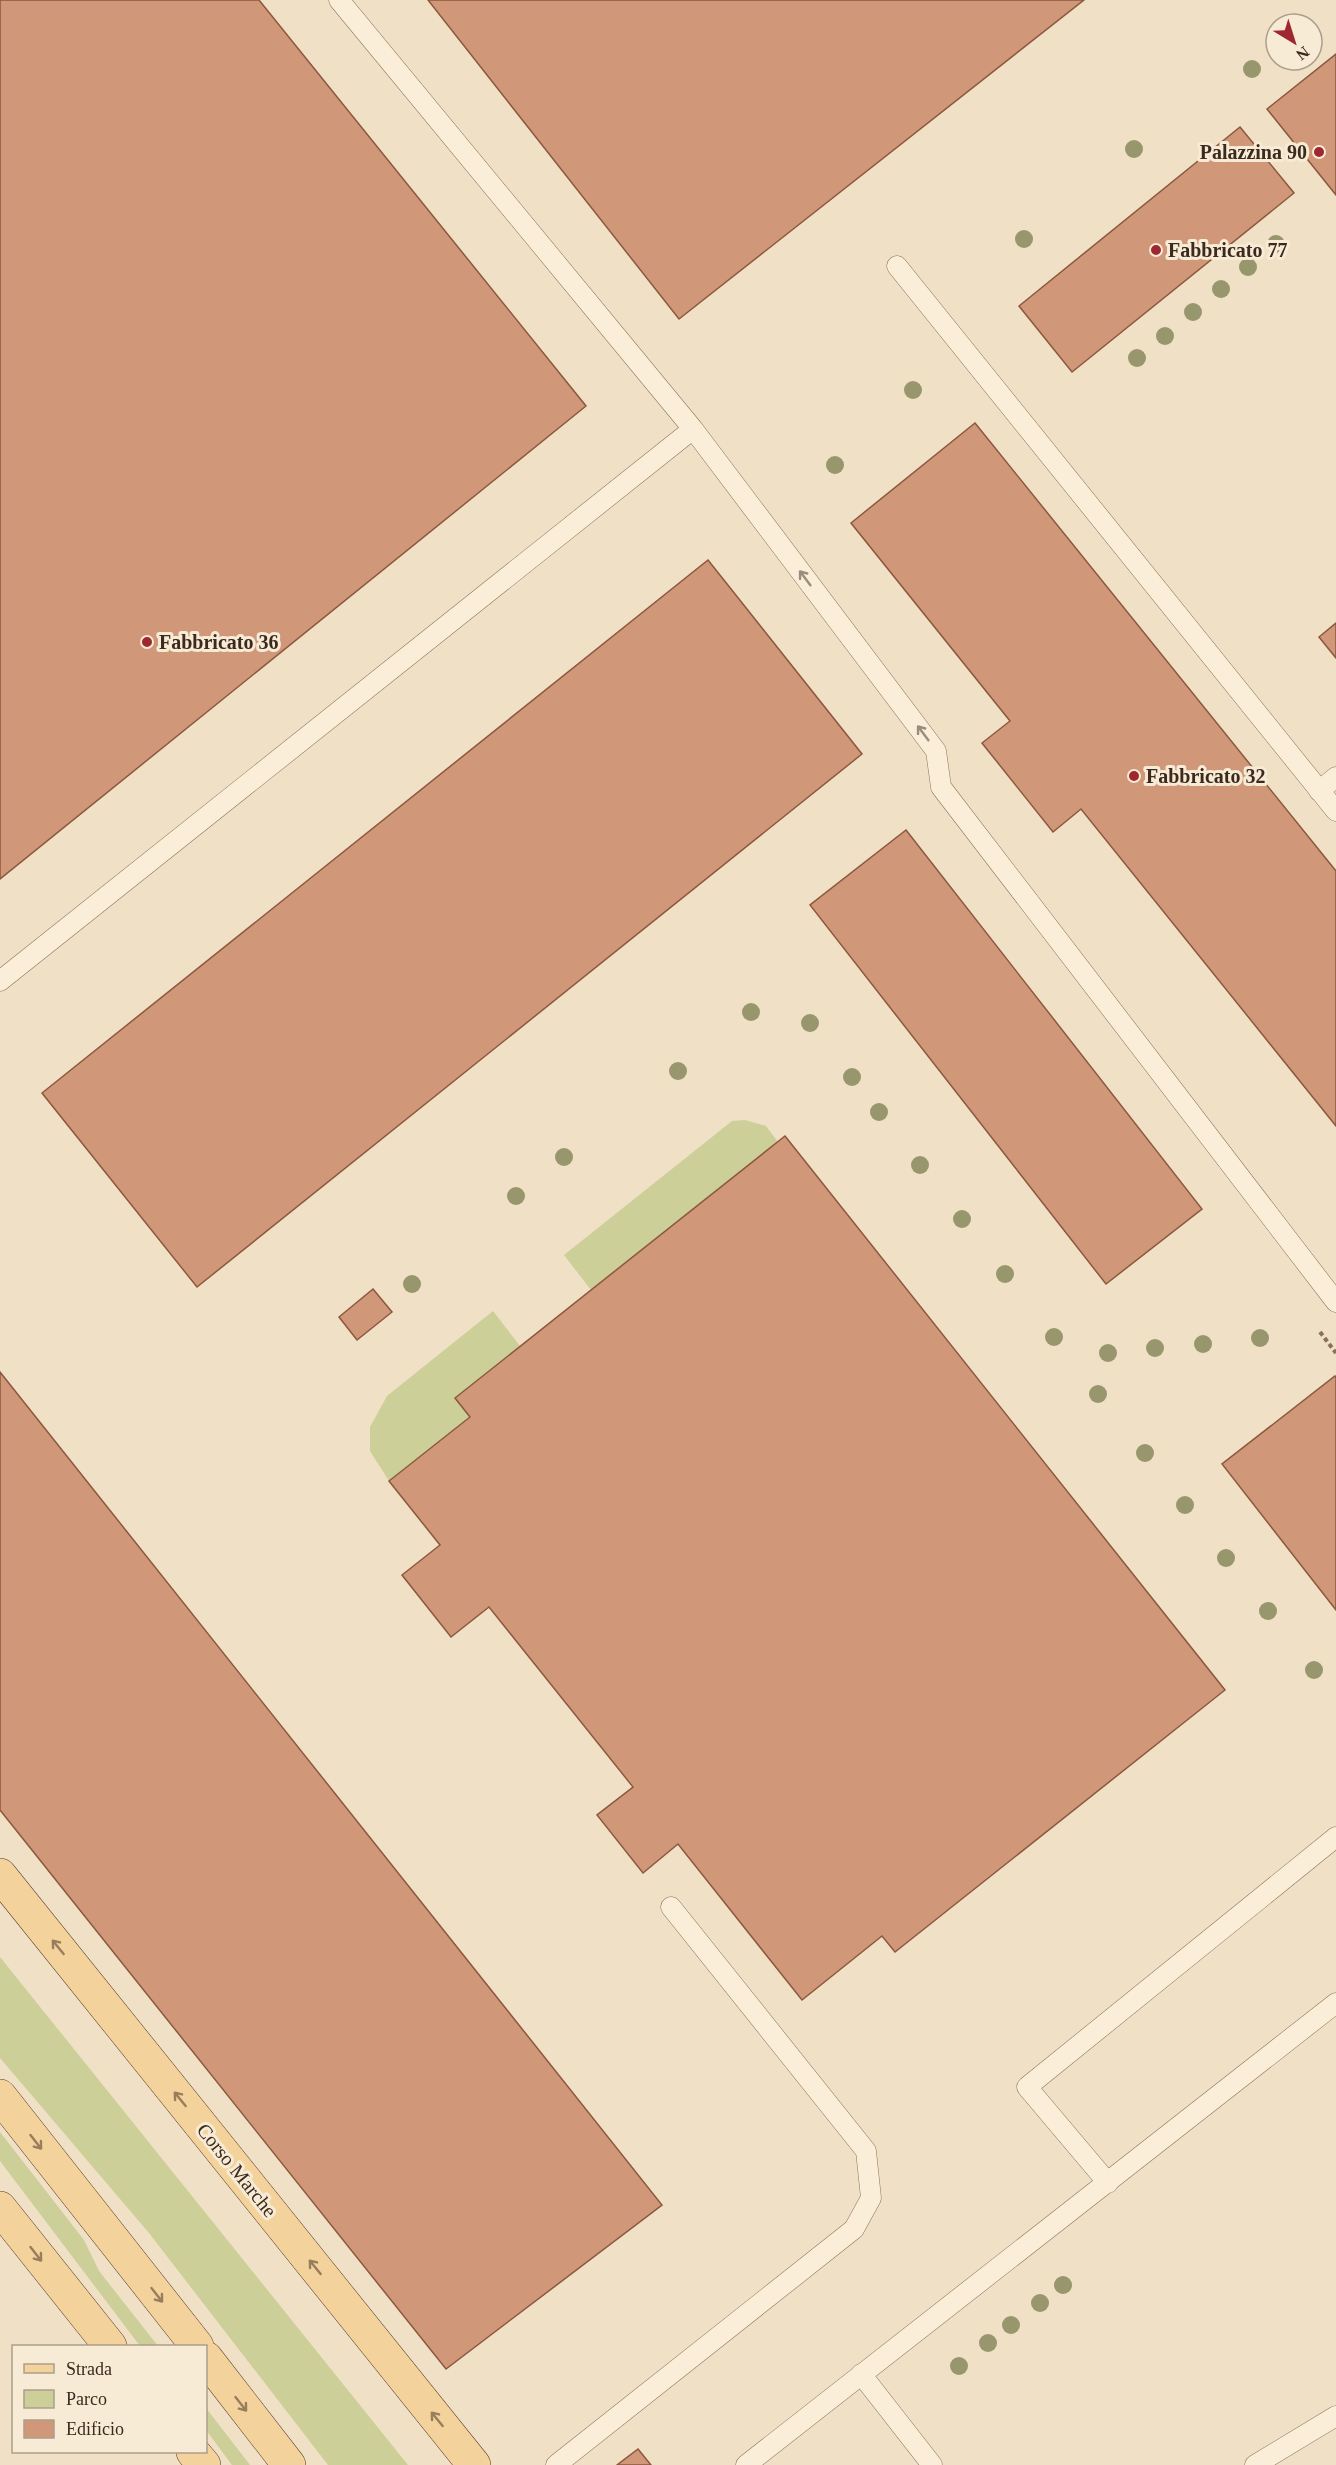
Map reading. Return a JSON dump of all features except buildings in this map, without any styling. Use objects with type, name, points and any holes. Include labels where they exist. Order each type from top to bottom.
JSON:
[{"type":"main road","name":"Corso Marche","points":[[0,1875],[474,2465]]},
{"type":"main road","points":[[0,2096],[196,2345]]},
{"type":"main road","points":[[0,2208],[109,2345]]},
{"type":"main road","points":[[207,2359],[289,2465]]},
{"type":"main road","points":[[195,2453],[204,2465]]},
{"type":"lane","points":[[339,0],[693,429],[936,751],[941,787],[1336,1302]]},
{"type":"lane","points":[[897,266],[1336,811]]},
{"type":"lane","points":[[0,981],[693,429]]},
{"type":"lane","points":[[1319,791],[1336,777]]},
{"type":"lane","points":[[1108,2183],[1027,2087],[1336,1838]]},
{"type":"lane","points":[[556,2465],[854,2229],[871,2198],[866,2151],[671,1907]]},
{"type":"lane","points":[[746,2465],[1336,2003]]},
{"type":"lane","points":[[861,2374],[921,2461]]},
{"type":"lane","points":[[1256,2465],[1336,2416]]},
{"type":"green space","points":[[745,1120],[766,1126],[778,1142],[591,1290],[564,1255],[732,1121]]},
{"type":"green space","points":[[493,1311],[520,1346],[455,1398],[470,1417],[389,1481],[370,1451],[370,1427],[387,1396]]},
{"type":"green space","points":[[0,1957],[408,2465],[328,2465],[149,2233],[0,2058]]},
{"type":"green space","points":[[0,2132],[84,2240],[99,2271],[157,2345],[139,2345],[0,2161]]},
{"type":"green space","points":[[207,2409],[250,2465],[232,2465],[207,2431]]},
{"type":"place","name":"Palazzina 90","points":[[1319,152]]},
{"type":"place","name":"Fabbricato 77","points":[[1156,250]]},
{"type":"place","name":"Fabbricato 36","points":[[147,642]]},
{"type":"place","name":"Fabbricato 32","points":[[1134,776]]}]
